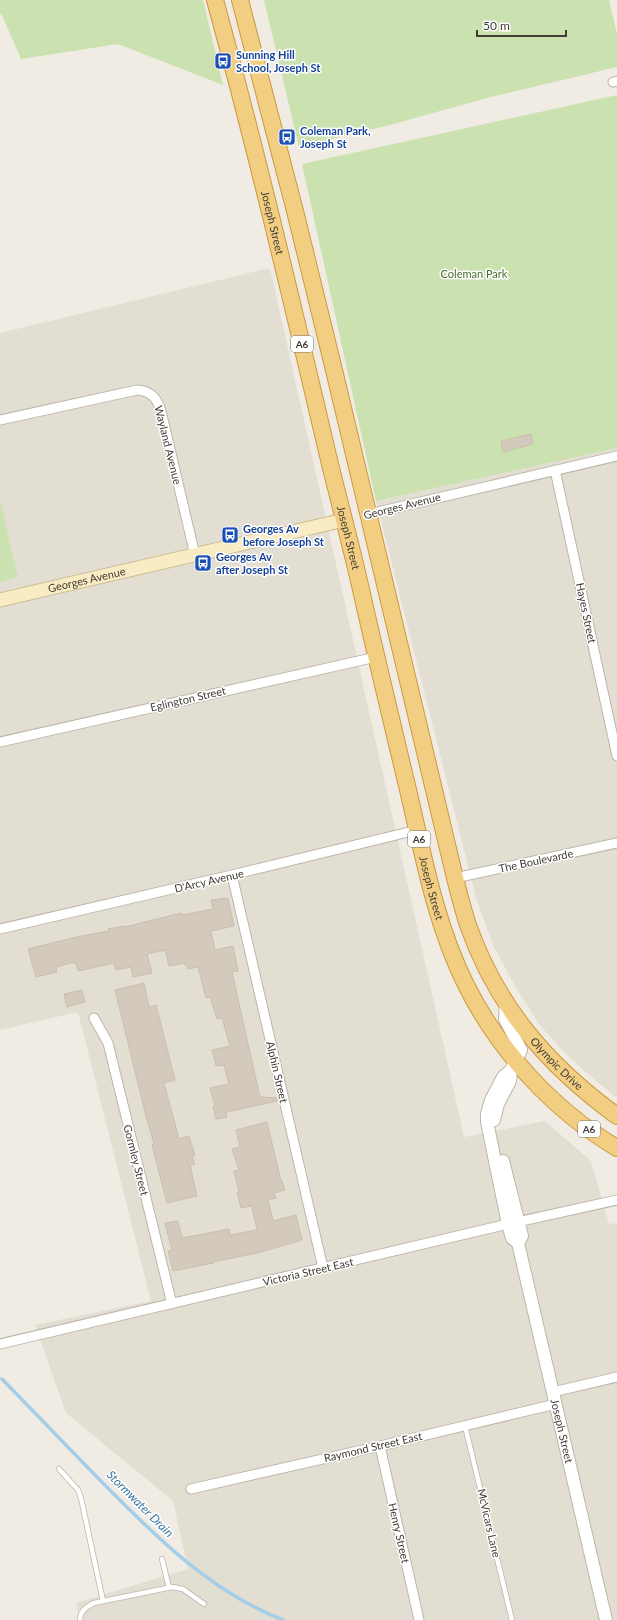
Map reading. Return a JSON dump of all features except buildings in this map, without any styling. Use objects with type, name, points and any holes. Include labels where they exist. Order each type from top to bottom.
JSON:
[{"type":"highway","name":"Joseph Street","points":[[215,0],[272,220],[435,904],[450,951],[474,1000],[498,1038],[513,1066]]},
{"type":"highway","name":"A6","points":[[240,0],[297,218],[455,878],[468,925],[483,959],[506,1002]]},
{"type":"highway","name":"Georges Avenue","points":[[344,520],[369,514]]},
{"type":"highway","name":"Olympic Drive","points":[[506,1002],[529,1035],[552,1061],[580,1088],[617,1116]]},
{"type":"highway","name":"A6","points":[[513,1066],[574,1118],[617,1148]]},
{"type":"main road","name":"Georges Avenue","points":[[0,600],[344,520]]},
{"type":"street","name":"Wayland Avenue","points":[[0,420],[137,390],[144,390],[151,394],[156,399],[161,411],[194,555]]},
{"type":"street","name":"Georges Avenue","points":[[369,514],[617,456]]},
{"type":"street","name":"Hayes Street","points":[[556,470],[617,756]]},
{"type":"street","name":"Eglington Street","points":[[0,742],[376,656]]},
{"type":"street","name":"D'Arcy Avenue","points":[[0,929],[417,830]]},
{"type":"street","name":"The Boulevarde","points":[[455,878],[617,843]]},
{"type":"street","name":"Alphin Street","points":[[232,875],[323,1268]]},
{"type":"street","points":[[506,1002],[505,1019],[521,1050],[513,1066]]},
{"type":"street","name":"Gormley Street","points":[[94,1018],[108,1043],[172,1304]]},
{"type":"street","name":"Joseph Street","points":[[513,1066],[496,1088],[487,1114],[487,1122],[500,1163],[513,1223],[512,1238],[518,1243],[606,1620]]},
{"type":"street","name":"Victoria Street East","points":[[0,1344],[513,1223],[617,1200]]},
{"type":"street","name":"Raymond Street East","points":[[191,1489],[466,1426],[617,1376]]},
{"type":"street","name":"Henry Street","points":[[380,1446],[419,1620]]},
{"type":"lane","name":"McVicars Lane","points":[[466,1426],[512,1620]]},
{"type":"lane","points":[[59,1469],[78,1490],[82,1498],[103,1601]]},
{"type":"lane","points":[[162,1559],[169,1588]]},
{"type":"lane","points":[[80,1620],[80,1614],[94,1603],[169,1588],[178,1587],[183,1589],[204,1604]]},
{"type":"shaded area","points":[[270,268],[464,1137],[545,1121],[591,1161],[609,1224],[617,1223],[617,1620],[80,1620],[76,1603],[188,1569],[173,1501],[66,1413],[35,1325],[151,1301],[78,1012],[0,1030],[0,333]]},
{"type":"shaded area","points":[[617,448],[617,1098],[561,1049],[539,1024],[515,986],[493,945],[477,901],[376,501]]},
{"type":"green space","points":[[0,0],[203,0],[223,85],[118,44],[21,59],[2,15],[0,14]]},
{"type":"green space","points":[[264,0],[609,0],[617,34],[617,67],[487,98],[390,125],[299,147]]},
{"type":"green space","name":"Coleman Park","points":[[617,95],[617,448],[376,501],[302,164]]},
{"type":"green space","points":[[0,500],[18,577],[0,582]]},
{"type":"waterway","name":"Stormwater Drain","points":[[2,1379],[137,1517],[182,1558],[230,1593],[256,1608],[283,1620]]},
{"type":"place","name":"Sunning Hill School, Joseph St","points":[[223,61]]},
{"type":"place","name":"Coleman Park, Joseph St","points":[[287,137]]},
{"type":"place","name":"Georges Av before Joseph St","points":[[230,535]]},
{"type":"place","name":"Georges Av after Joseph St","points":[[203,563]]}]
